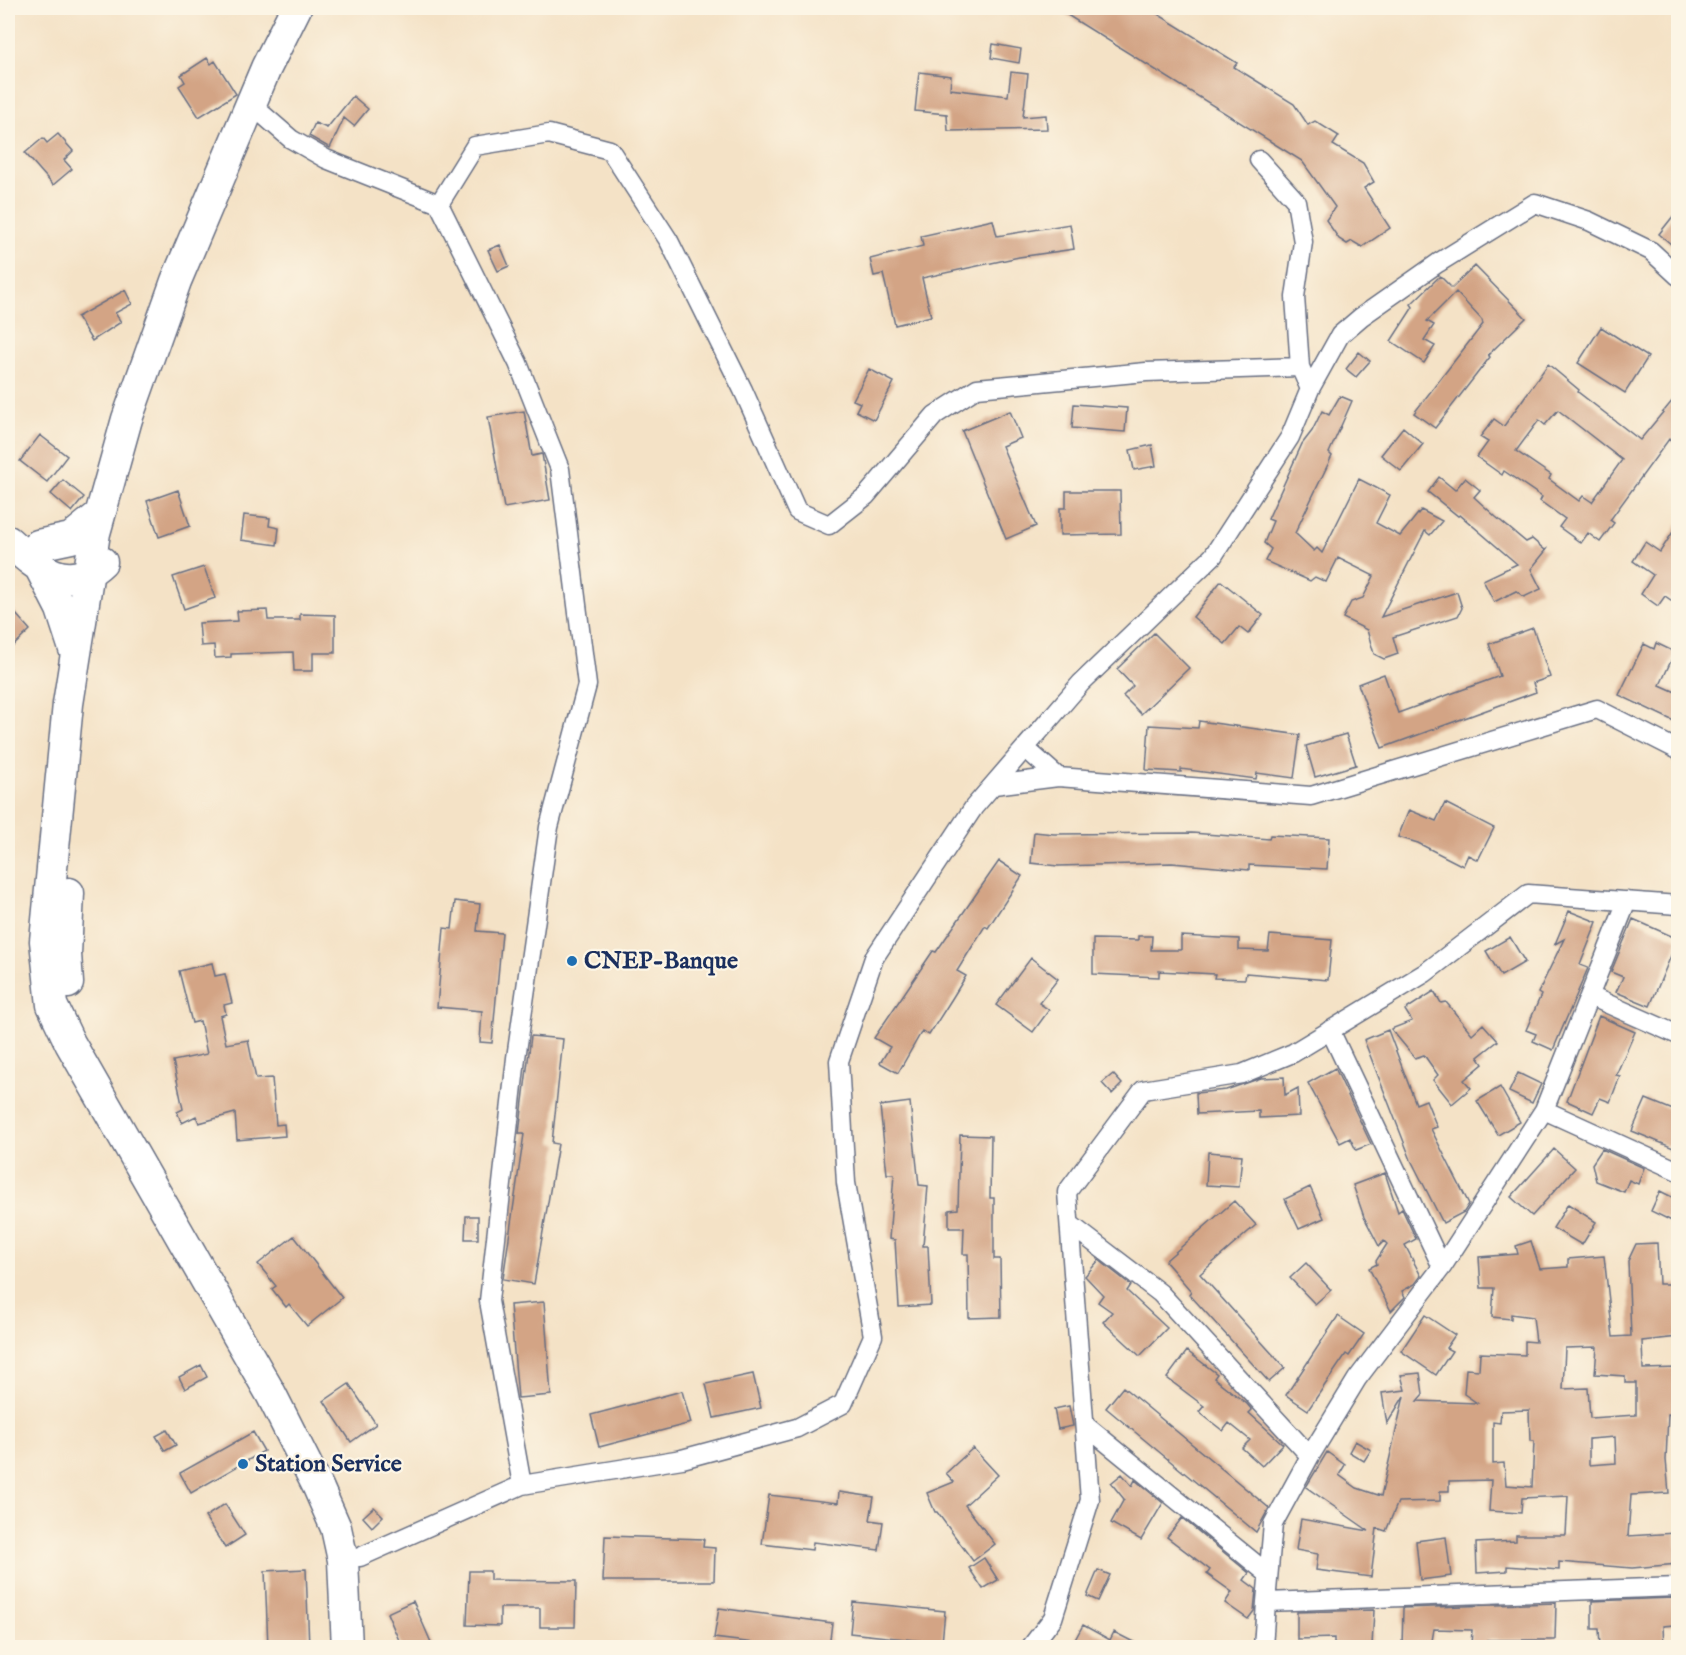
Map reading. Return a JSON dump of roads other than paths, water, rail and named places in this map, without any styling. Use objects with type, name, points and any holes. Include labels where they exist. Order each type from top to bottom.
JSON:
[{"type":"main road","points":[[292,17],[261,113],[211,234],[156,382],[127,470],[108,552],[80,755],[66,954],[68,986],[75,1011],[89,1042],[234,1289],[307,1425],[349,1510],[360,1557],[364,1647]]},
{"type":"main road","points":[[292,17],[266,68],[176,281],[127,419],[98,516],[75,653],[63,749],[45,941],[52,1005],[70,1043],[271,1394],[336,1528],[343,1560],[347,1647]]},
{"type":"main road","points":[[38,556],[71,538],[98,516]]},
{"type":"main road","points":[[8,534],[38,556],[56,576],[87,575],[108,552]]},
{"type":"main road","points":[[8,541],[38,556],[61,609],[75,653]]},
{"type":"main road","points":[[87,575],[100,601]]},
{"type":"street","points":[[261,113],[291,139],[326,159],[439,204],[518,363],[560,469],[587,685],[549,827],[516,1058],[489,1301],[522,1485]]},
{"type":"street","points":[[439,204],[475,146],[549,134],[610,150],[669,242],[743,390],[797,511],[830,525],[866,496],[935,415],[977,388],[1146,372],[1300,367]]},
{"type":"street","points":[[1259,160],[1296,201],[1303,242],[1295,297],[1300,367],[1310,389]]},
{"type":"street","points":[[360,1557],[522,1485],[682,1459],[797,1428],[843,1404],[873,1336],[846,1183],[839,1061],[874,958],[975,807],[1081,683],[1213,556],[1290,437],[1310,389],[1340,335],[1361,317],[1438,263],[1535,203],[1589,221],[1651,251],[1678,276]]},
{"type":"street","points":[[994,785],[1058,777],[1311,796],[1597,709],[1678,750]]},
{"type":"street","points":[[1026,748],[1058,777]]},
{"type":"street","points":[[1030,1647],[1053,1618],[1090,1500],[1068,1192],[1143,1090],[1242,1074],[1293,1053],[1425,974],[1528,894],[1678,905]]},
{"type":"street","points":[[1263,1647],[1273,1524],[1310,1456],[1357,1380],[1442,1267],[1544,1110],[1627,901]]},
{"type":"street","points":[[1590,996],[1678,1035]]},
{"type":"street","points":[[1330,1030],[1442,1267]]},
{"type":"street","points":[[1544,1110],[1678,1171]]},
{"type":"street","points":[[1071,1225],[1160,1293],[1310,1456]]},
{"type":"street","points":[[1085,1425],[1268,1574]]},
{"type":"street","points":[[1266,1602],[1678,1587]]},
{"type":"place","name":"CNEP-Banque","points":[[572,961]]},
{"type":"place","name":"Station Service","points":[[243,1464]]}]
